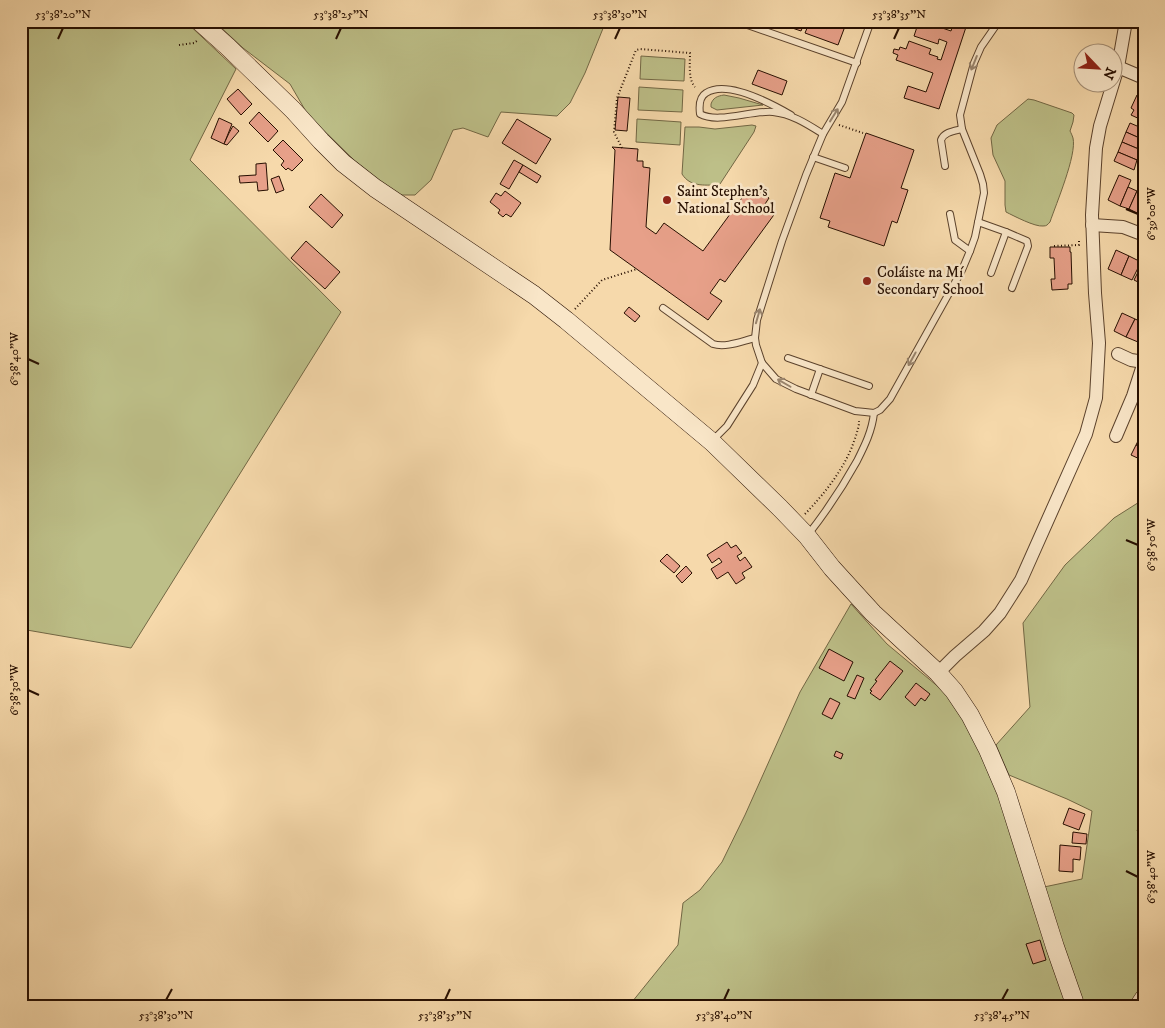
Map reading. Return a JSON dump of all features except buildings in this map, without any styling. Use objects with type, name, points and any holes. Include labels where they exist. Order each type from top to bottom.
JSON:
[{"type":"street","points":[[1122,44],[1126,21]]},
{"type":"street","points":[[205,27],[287,104],[321,141],[350,168],[375,188],[534,295],[712,442],[780,508],[873,613],[938,673],[954,691],[970,715],[996,767],[1006,792],[1076,1007]]},
{"type":"street","points":[[1122,69],[1144,78]]},
{"type":"street","points":[[938,673],[984,631],[1000,613],[1021,580],[1086,434],[1096,398],[1099,343],[1092,204],[1097,140],[1110,92]]},
{"type":"street","points":[[1092,225],[1123,228],[1144,236]]},
{"type":"street","points":[[1116,436],[1133,396],[1144,362],[1131,360],[1118,354]]},
{"type":"street","points":[[1138,1007],[1144,998]]},
{"type":"lane","points":[[736,21],[856,63]]},
{"type":"lane","points":[[871,21],[842,102],[822,134],[813,156],[782,241],[757,320],[755,338],[762,363],[772,375],[785,384],[855,410],[874,413],[880,410],[890,399],[962,270],[970,251],[983,198],[983,184],[962,129],[960,115],[971,71],[981,47],[999,21]]},
{"type":"lane","points":[[790,115],[765,112],[710,117],[700,114],[699,107],[700,100],[704,94],[712,90],[738,91],[768,102],[790,115],[822,134]]},
{"type":"lane","points":[[945,166],[942,137],[945,134],[962,129]]},
{"type":"lane","points":[[813,156],[845,168]]},
{"type":"lane","points":[[950,214],[955,240],[970,251]]},
{"type":"lane","points":[[978,222],[1025,239],[1028,243],[1012,288]]},
{"type":"lane","points":[[991,273],[1006,232]]},
{"type":"lane","points":[[663,308],[712,344],[722,346],[755,338]]},
{"type":"lane","points":[[788,358],[869,386]]},
{"type":"lane","points":[[712,442],[727,426],[753,385],[762,363]]},
{"type":"lane","points":[[811,395],[820,369]]},
{"type":"lane","points":[[806,536],[829,507],[850,473],[867,441],[874,413]]},
{"type":"path","points":[[179,45],[194,42],[205,27]]},
{"type":"path","points":[[622,148],[614,132],[617,98],[636,50],[690,53],[690,79],[695,87]]},
{"type":"path","points":[[836,124],[862,133]]},
{"type":"path","points":[[1054,246],[1080,245],[1079,239]]},
{"type":"path","points":[[566,320],[586,295],[602,280],[637,269]]},
{"type":"path","points":[[805,514],[834,481],[843,466],[859,428],[860,421],[854,417]]},
{"type":"green space","points":[[21,21],[185,21],[236,69],[190,160],[341,312],[131,648],[21,629]]},
{"type":"green space","points":[[214,21],[606,21],[585,73],[570,103],[557,116],[501,112],[488,137],[463,128],[453,130],[431,180],[415,195],[398,195],[356,162],[308,115],[290,84],[243,48]]},
{"type":"green space","points":[[641,56],[685,59],[684,81],[640,79]]},
{"type":"green space","points":[[639,87],[683,90],[682,112],[638,110]]},
{"type":"green space","points":[[724,95],[763,105],[717,110],[711,107],[714,99]]},
{"type":"green space","points":[[1028,99],[1074,115],[1070,131],[1073,138],[1072,156],[1050,222],[1044,226],[1030,223],[1006,212],[1005,181],[993,155],[991,138],[997,125]]},
{"type":"green space","points":[[637,119],[681,122],[680,145],[636,142]]},
{"type":"green space","points":[[756,126],[754,132],[720,184],[693,183],[682,174],[685,127],[715,129]]},
{"type":"green space","points":[[1144,499],[1144,809],[1137,831],[1144,834],[1144,987],[1131,1007],[1083,1007],[1044,887],[1082,879],[1092,811],[1009,775],[996,745],[1030,707],[1023,623],[1065,565],[1114,518]]},
{"type":"green space","points":[[851,604],[887,644],[941,689],[958,707],[985,756],[1069,1007],[621,1007],[632,1002],[678,945],[683,903],[700,890],[722,862],[800,692]]},
{"type":"place","name":"Saint Stephen's National School","points":[[667,200]]},
{"type":"place","name":"Coláiste na Mí Secondary School","points":[[867,281]]}]
